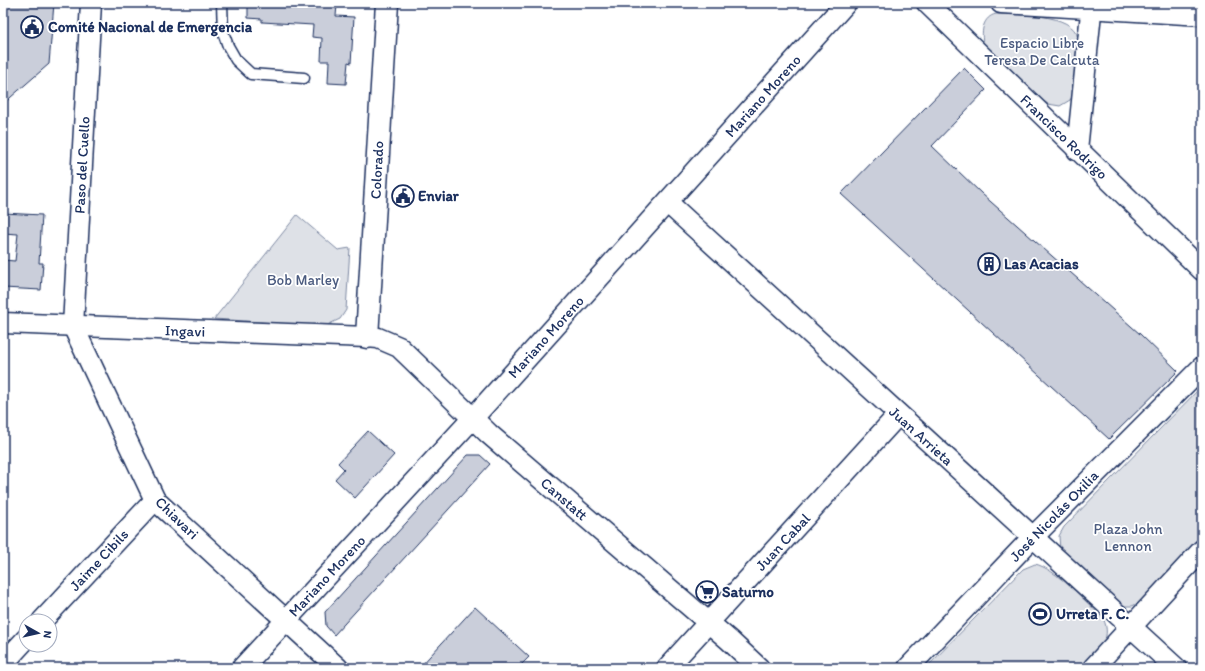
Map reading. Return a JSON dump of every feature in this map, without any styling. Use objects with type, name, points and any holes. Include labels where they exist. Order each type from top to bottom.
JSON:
[{"type":"street","name":"Paso del Cuello","points":[[73,326],[91,3]]},
{"type":"street","name":"Colorado","points":[[367,337],[387,3]]},
{"type":"street","name":"Mariano Moreno","points":[[242,668],[472,419],[668,203],[846,3]]},
{"type":"street","name":"Francisco Rodrigo","points":[[928,3],[1202,270]]},
{"type":"street","points":[[1001,3],[1092,6],[1202,15]]},
{"type":"street","points":[[1078,150],[1092,6]]},
{"type":"street","name":"Juan Arrieta","points":[[668,203],[898,416],[1176,668]]},
{"type":"street","name":"Ingavi","points":[[3,323],[367,337]]},
{"type":"street","name":"Chiavari","points":[[73,326],[155,500],[338,668]]},
{"type":"street","name":"Canstatt","points":[[367,337],[378,338],[399,347],[472,419],[759,668]]},
{"type":"street","name":"José Nicolás Oxilia","points":[[908,668],[1032,538],[1202,367]]},
{"type":"street","name":"Juan Cabal","points":[[667,668],[898,416]]},
{"type":"street","name":"Jaime Cibils","points":[[49,613],[155,500]]},
{"type":"street","points":[[1093,668],[1130,626],[1202,550]]},
{"type":"street","points":[[3,664],[18,648]]},
{"type":"lane","points":[[222,3],[223,32],[228,46],[236,60],[251,74],[304,78]]},
{"type":"green space","name":"Espacio Libre Teresa De Calcuta","points":[[996,14],[1029,15],[1055,19],[1066,23],[1074,30],[1078,38],[1078,50],[1074,94],[1070,100],[1060,106],[1048,104],[1042,100],[983,42],[982,33],[984,25],[988,18]]},
{"type":"green space","name":"Bob Marley","points":[[297,215],[338,250],[350,248],[346,310],[340,319],[325,326],[214,319]]},
{"type":"green space","name":"Plaza John Lennon","points":[[1202,386],[1202,537],[1143,601],[1132,606],[1122,606],[1060,550],[1059,536],[1064,527]]},
{"type":"green space","name":"Urreta F. C.","points":[[1035,564],[1052,572],[1061,579],[1080,595],[1103,618],[1106,626],[1105,640],[1102,646],[1081,668],[926,668],[1023,569]]},
{"type":"building","points":[[3,3],[54,3],[49,64],[3,104]]},
{"type":"building","points":[[248,3],[314,7],[315,3],[337,5],[336,16],[354,17],[351,63],[348,62],[346,84],[328,83],[329,61],[321,61],[322,38],[312,37],[313,25],[262,22],[262,19],[248,18]]},
{"type":"building","name":"Las Acacias","points":[[964,68],[986,90],[932,146],[982,194],[1140,334],[1178,371],[1109,439],[841,194]]},
{"type":"building","points":[[3,213],[42,215],[39,263],[43,263],[41,290],[3,288],[3,260],[15,261],[18,234],[3,233]]},
{"type":"building","points":[[368,431],[394,455],[355,498],[335,479],[344,469],[338,463]]},
{"type":"building","points":[[468,455],[480,455],[490,464],[334,635],[326,626],[325,612]]},
{"type":"building","points":[[475,607],[529,657],[518,668],[419,668]]},
{"type":"place","name":"Comité Nacional de Emergencia","points":[[32,27]]},
{"type":"place","name":"Enviar","points":[[403,196]]},
{"type":"place","name":"Las Acacias","points":[[989,264]]},
{"type":"place","name":"Saturno","points":[[707,592]]},
{"type":"place","name":"Urreta F. C.","points":[[1040,614]]}]
